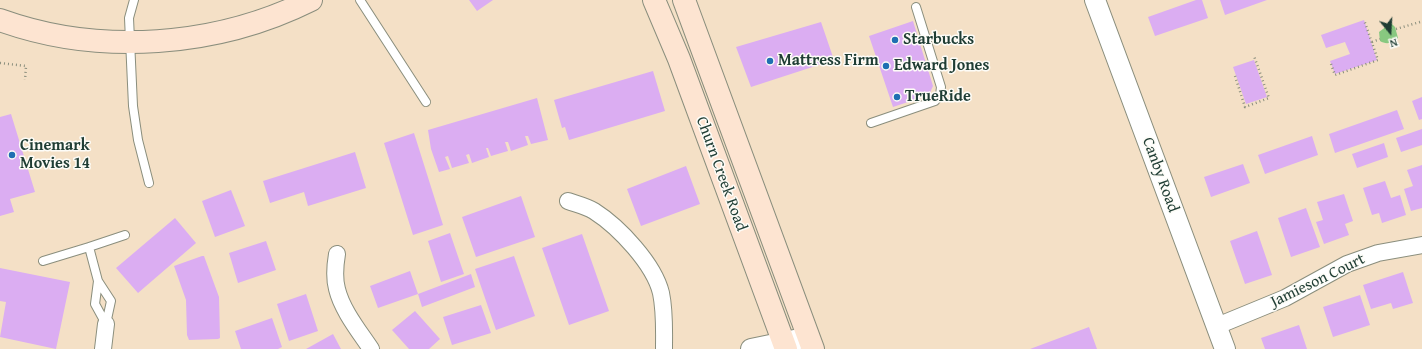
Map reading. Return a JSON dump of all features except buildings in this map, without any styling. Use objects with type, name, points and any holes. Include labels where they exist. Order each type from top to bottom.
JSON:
[{"type":"main road","points":[[0,20],[63,36],[86,40],[131,42],[189,38],[225,31],[276,15],[311,0]]},
{"type":"main road","name":"Churn Creek Road","points":[[654,0],[679,59],[784,345]]},
{"type":"main road","name":"Churn Creek Road","points":[[684,0],[811,343]]},
{"type":"street","name":"Canby Road","points":[[1095,0],[1225,349]]},
{"type":"street","points":[[568,200],[597,213],[615,228],[646,263],[661,295],[664,316],[664,349]]},
{"type":"street","name":"Jamieson Court","points":[[1217,326],[1285,298],[1347,264],[1378,253],[1422,245]]},
{"type":"street","points":[[337,254],[335,272],[337,290],[357,329],[371,349]]},
{"type":"street","points":[[103,349],[106,324]]},
{"type":"street","points":[[751,349],[811,343]]},
{"type":"lane","points":[[134,0],[129,18],[133,106],[138,140],[149,183]]},
{"type":"lane","points":[[360,0],[426,102]]},
{"type":"lane","points":[[871,123],[935,101],[940,96],[941,87],[916,8]]},
{"type":"lane","points":[[43,260],[125,235]]},
{"type":"lane","points":[[89,247],[98,280],[110,300],[106,324]]},
{"type":"lane","points":[[98,280],[95,304],[106,324]]},
{"type":"path","points":[[1330,64],[1335,76],[1378,60],[1364,20]]},
{"type":"path","points":[[1396,29],[1420,22]]},
{"type":"path","points":[[1372,42],[1380,39]]},
{"type":"path","points":[[1235,76],[1245,107],[1269,98],[1254,56]]},
{"type":"path","points":[[0,63],[26,66],[25,80]]},
{"type":"green space","points":[[1391,23],[1395,27],[1398,38],[1390,43],[1380,41],[1379,32]]},
{"type":"place","name":"Starbucks","points":[[895,40]]},
{"type":"place","name":"Mattress Firm","points":[[770,61]]},
{"type":"place","name":"Edward Jones","points":[[886,66]]},
{"type":"place","name":"TrueRide","points":[[897,97]]},
{"type":"place","name":"Cinemark Movies 14","points":[[12,155]]}]
